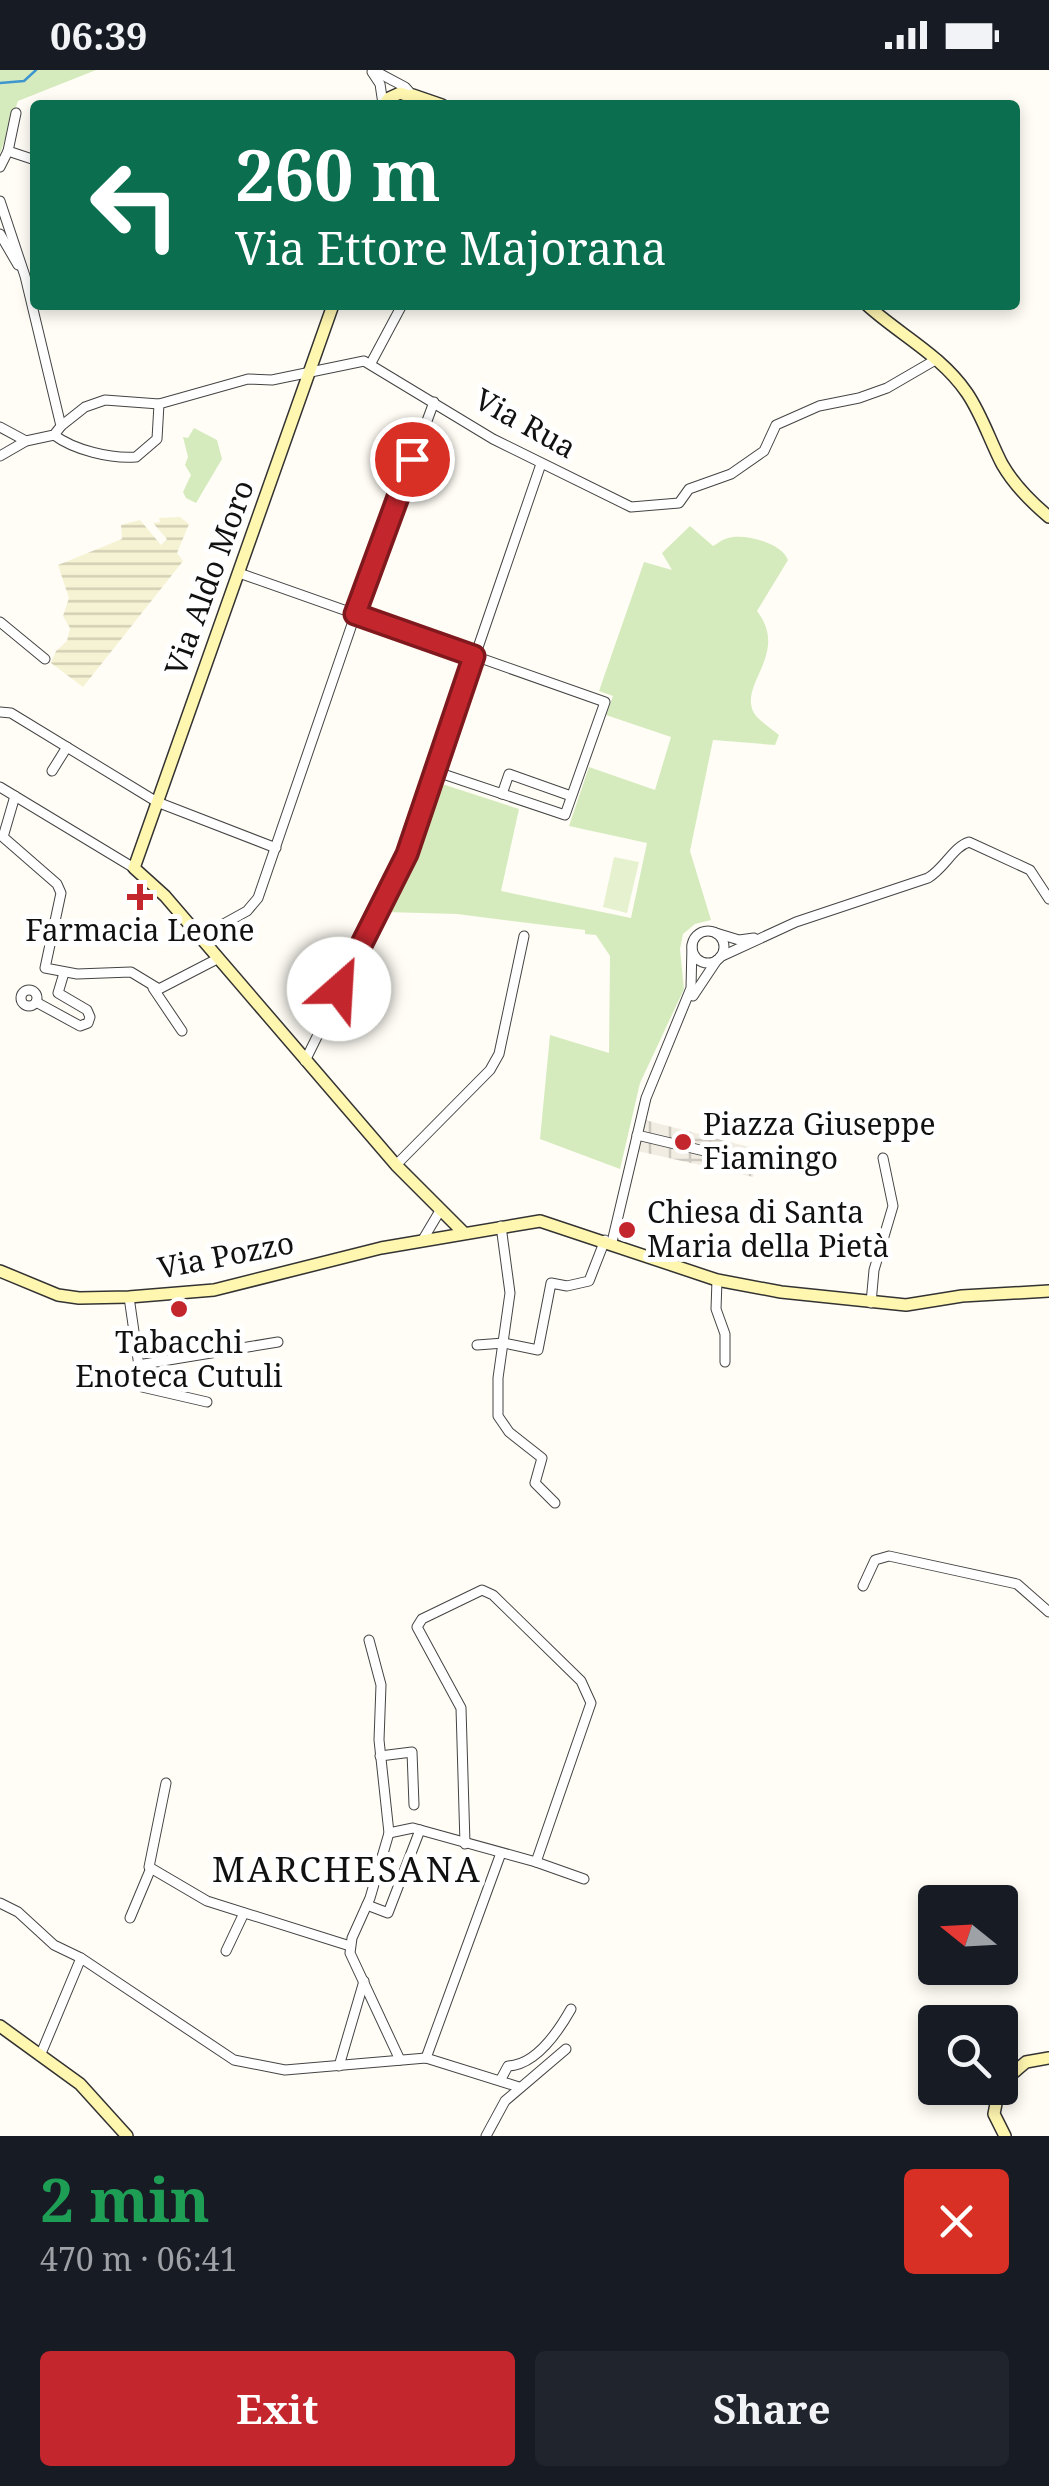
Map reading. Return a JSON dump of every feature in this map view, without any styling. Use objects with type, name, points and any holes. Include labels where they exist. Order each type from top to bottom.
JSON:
[{"type":"street","points":[[372,70],[400,84],[414,98]]},
{"type":"street","points":[[372,70],[383,100]]},
{"type":"street","points":[[389,100],[396,94],[414,98]]},
{"type":"street","points":[[1,165],[16,113]]},
{"type":"street","points":[[8,151],[30,158]]},
{"type":"street","points":[[0,202],[3,230],[25,276],[30,299]]},
{"type":"street","points":[[32,310],[62,441],[103,454],[136,457],[157,438],[159,404]]},
{"type":"street","name":"Via Aldo Moro","points":[[134,868],[332,310]]},
{"type":"street","points":[[0,456],[26,441],[58,430],[86,407],[104,400],[159,404],[248,379],[272,380],[355,361],[371,363],[399,310]]},
{"type":"street","points":[[873,310],[937,359],[968,394],[1011,477],[1049,517]]},
{"type":"street","name":"Via Rua","points":[[371,363],[540,464],[631,507],[679,504],[689,488],[731,474],[764,451],[776,425],[819,406],[887,388],[937,359]]},
{"type":"street","points":[[200,937],[230,923],[254,905],[434,402]]},
{"type":"street","points":[[0,427],[26,441]]},
{"type":"street","points":[[305,1061],[407,854],[540,464]]},
{"type":"street","points":[[239,573],[605,702],[565,815],[434,772]]},
{"type":"street","points":[[0,622],[45,658]]},
{"type":"street","points":[[0,712],[11,713],[158,802],[276,848]]},
{"type":"street","points":[[52,771],[67,747]]},
{"type":"street","points":[[502,794],[509,774],[572,796]]},
{"type":"street","points":[[0,787],[134,868],[165,896],[396,1165],[463,1232]]},
{"type":"street","points":[[14,796],[1,839],[56,884],[61,893],[35,996],[80,1026],[88,1023],[88,1010],[58,994],[64,973]]},
{"type":"street","points":[[692,945],[706,963],[819,913],[928,878],[946,865],[964,843],[995,852],[1030,870],[1049,899]]},
{"type":"street","points":[[477,1345],[504,1343],[538,1350],[551,1284],[589,1282],[608,1241],[654,1076],[691,988],[692,945],[704,931],[738,940],[767,934]]},
{"type":"street","points":[[681,1016],[724,947],[716,933]]},
{"type":"street","points":[[396,1165],[490,1070],[499,1054],[524,936]]},
{"type":"street","points":[[153,988],[160,989],[217,958]]},
{"type":"street","points":[[45,968],[64,973],[131,972],[153,988],[182,1031]]},
{"type":"street","points":[[637,1135],[738,1159]]},
{"type":"street","points":[[872,1303],[877,1257],[894,1206],[883,1158]]},
{"type":"street","points":[[422,1241],[441,1209]]},
{"type":"street","name":"Via Pozzo","points":[[0,1271],[58,1295],[129,1298],[214,1290],[382,1248],[540,1221],[717,1280],[872,1303],[906,1305],[962,1296],[1049,1291]]},
{"type":"street","points":[[501,1226],[510,1293],[498,1378],[498,1416],[510,1432],[542,1458],[535,1483],[555,1503]]},
{"type":"street","points":[[717,1280],[716,1309],[725,1334],[725,1362]]},
{"type":"street","points":[[129,1298],[142,1387],[207,1402]]},
{"type":"street","points":[[138,1365],[278,1342]]},
{"type":"street","points":[[863,1586],[875,1560],[889,1556],[1016,1584],[1049,1612]]},
{"type":"street","points":[[465,1844],[461,1708],[418,1627],[422,1618],[482,1590],[492,1595],[581,1681],[591,1704],[536,1862]]},
{"type":"street","points":[[369,1640],[381,1684],[380,1756],[390,1832],[387,1850],[350,1946],[400,2060]]},
{"type":"street","points":[[380,1756],[412,1752],[414,1805]]},
{"type":"street","points":[[130,1918],[151,1868],[166,1783]]},
{"type":"street","points":[[390,1832],[413,1828],[584,1879]]},
{"type":"street","points":[[367,1905],[388,1913],[420,1830]]},
{"type":"street","points":[[426,2058],[501,1853]]},
{"type":"street","points":[[151,1868],[208,1901],[350,1946]]},
{"type":"street","points":[[0,1904],[18,1912],[54,1946],[81,1958],[234,2060],[271,2070],[426,2058],[519,2087]]},
{"type":"street","points":[[226,1951],[244,1913]]},
{"type":"street","points":[[40,2056],[81,1958]]},
{"type":"street","points":[[340,2066],[364,1982]]},
{"type":"street","points":[[502,2079],[508,2066],[520,2066],[556,2035],[571,2009]]},
{"type":"street","points":[[0,2026],[80,2084],[127,2136]]},
{"type":"street","points":[[486,2136],[505,2101],[566,2048]]},
{"type":"street","points":[[1018,2069],[1026,2062],[1049,2058]]},
{"type":"street","points":[[996,2105],[994,2114],[1005,2136]]},
{"type":"shaded area","points":[[180,517],[189,524],[177,553],[183,561],[83,687],[51,663],[56,651],[67,641],[70,628],[63,616],[69,598],[58,565],[122,539],[121,525],[140,520],[161,545],[167,539],[153,523],[160,522],[159,518]]},
{"type":"shaded area","name":"Piazza Giuseppe Fiamingo","points":[[641,1119],[761,1150],[753,1177],[633,1150]]},
{"type":"green space","points":[[0,70],[96,70],[18,101],[0,154]]},
{"type":"green space","points":[[194,428],[217,440],[222,459],[196,503],[183,492],[191,475],[185,465],[188,457],[183,437],[188,438]]},
{"type":"green space","points":[[690,526],[713,546],[728,538],[753,538],[771,544],[788,560],[757,611],[768,641],[751,702],[756,716],[779,735],[775,745],[713,740],[690,851],[711,920],[695,924],[683,934],[680,949],[684,989],[640,1083],[620,1169],[540,1139],[550,1035],[609,1053],[610,956],[596,935],[585,934],[585,930],[457,914],[385,912],[414,858],[439,783],[519,809],[501,891],[631,918],[647,843],[569,826],[589,767],[655,790],[671,737],[606,715],[613,696],[599,691],[644,562],[672,570],[662,553]]},
{"type":"green space","points":[[614,857],[639,862],[627,913],[603,907]]},
{"type":"waterway","points":[[0,83],[24,81],[36,70]]},
{"type":"place","name":"Farmacia Leone","points":[[140,897]]},
{"type":"place","name":"Piazza Giuseppe Fiamingo","points":[[683,1142]]},
{"type":"place","name":"Chiesa di Santa Maria della Pietà","points":[[627,1230]]},
{"type":"place","name":"Tabacchi Enoteca Cutuli","points":[[179,1309]]},
{"type":"district","name":"MARCHESANA","points":[[347,1870]]},
{"type":"route","points":[[339,989],[407,854],[474,656],[355,614],[412,459]]}]
